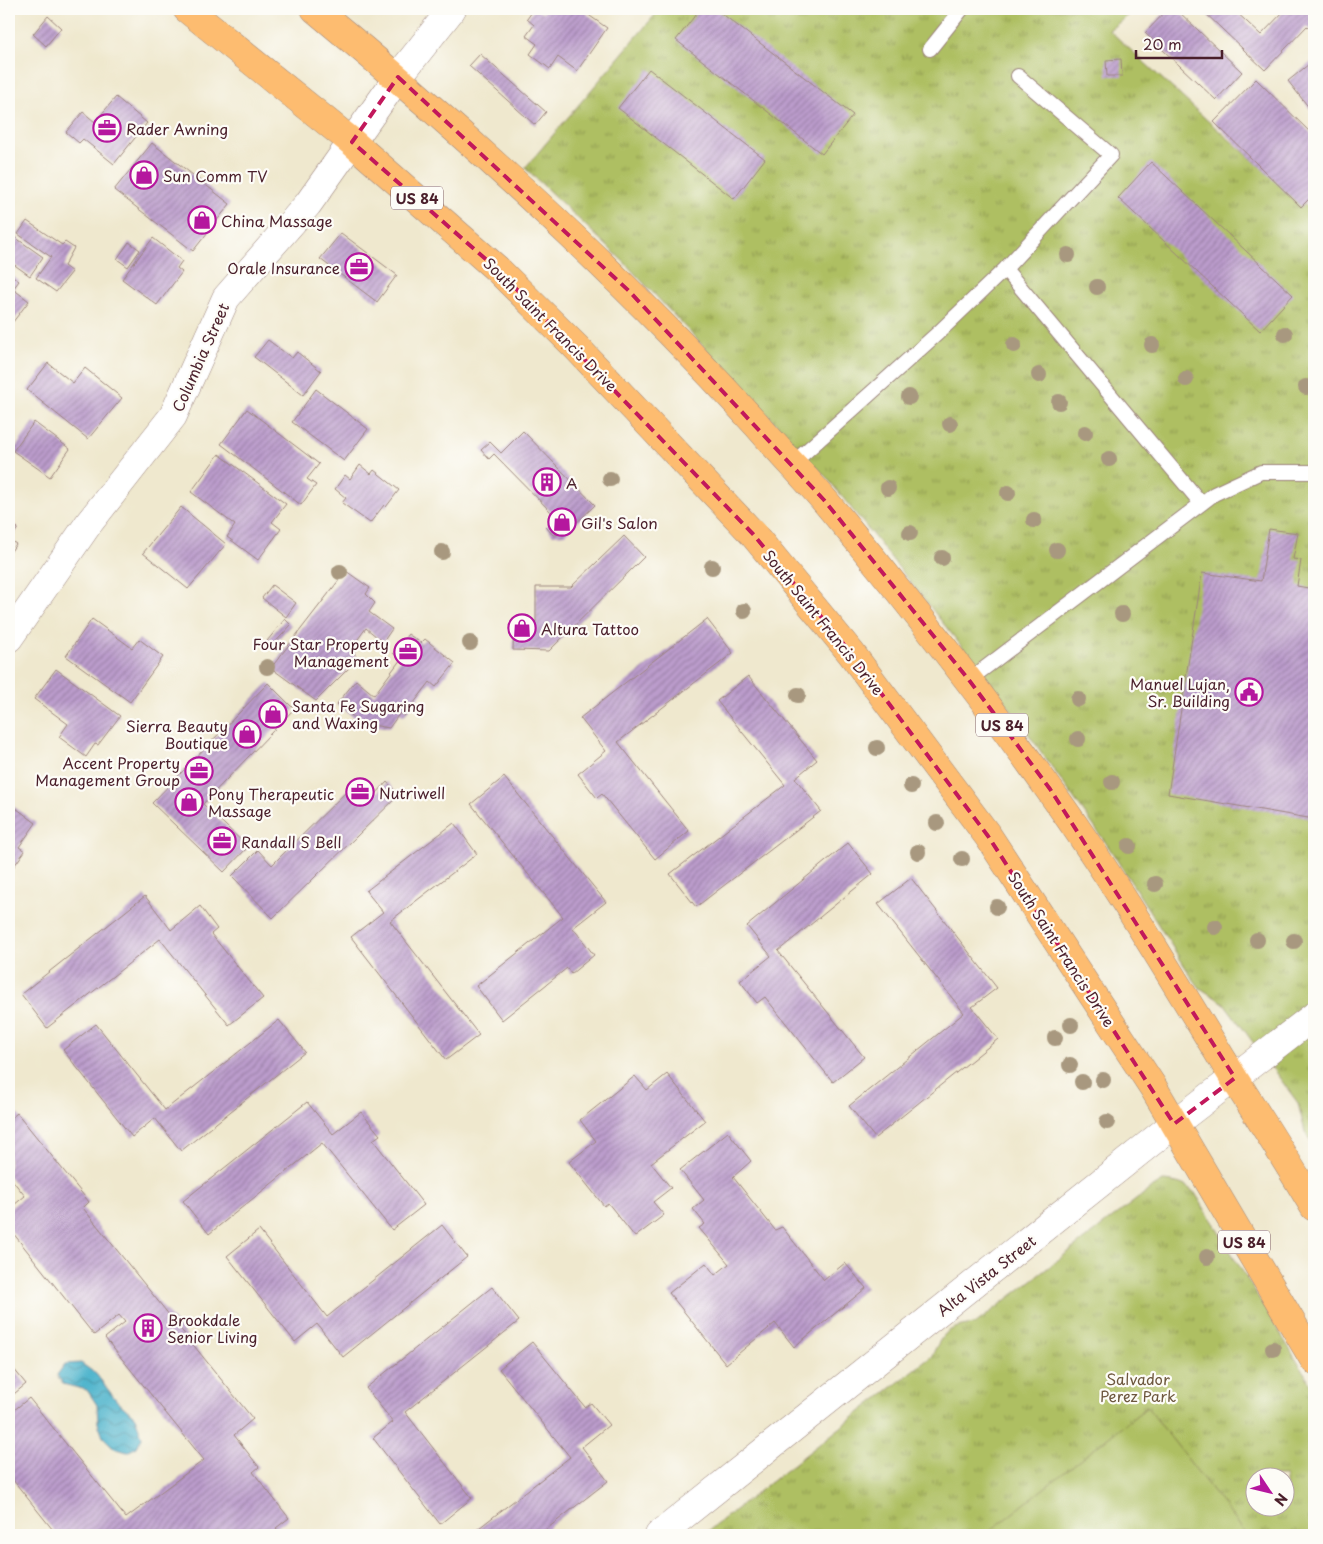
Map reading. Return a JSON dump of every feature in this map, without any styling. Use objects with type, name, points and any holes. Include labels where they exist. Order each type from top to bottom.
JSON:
[{"type":"highway","name":"South Saint Francis Drive","points":[[187,9],[352,142],[497,270],[575,346],[753,534],[851,653],[988,836],[1153,1087],[1314,1360]]},
{"type":"highway","name":"US 84","points":[[315,9],[398,77],[530,196],[628,290],[717,382],[824,500],[969,680],[1050,789],[1109,875],[1198,1015],[1234,1078],[1314,1207]]},
{"type":"street","name":"Columbia Street","points":[[10,636],[89,523],[173,416],[226,298],[308,204],[398,77],[452,9]]},
{"type":"street","name":"Alta Vista Street","points":[[659,1535],[1174,1124],[1314,1016]]},
{"type":"lane","points":[[930,49],[962,9]]},
{"type":"lane","points":[[792,464],[938,333],[1005,269],[1111,155],[1018,76]]},
{"type":"lane","points":[[1005,269],[1201,503]]},
{"type":"lane","points":[[969,680],[1214,494],[1261,472],[1314,472]]},
{"type":"highlighted area","points":[[398,77],[629,291],[824,500],[969,680],[1050,789],[1235,1078],[1174,1124],[988,836],[851,653],[753,534],[497,269],[352,142]]},
{"type":"green space","points":[[660,9],[1137,9],[1109,30],[1207,120],[1314,213],[1314,1147],[1305,1132],[1298,1103],[1224,1003],[1200,988],[1108,846],[1002,697],[828,479],[624,262],[525,168]]},
{"type":"green space","name":"Salvador Perez Park","points":[[1163,1181],[1168,1181],[1191,1190],[1195,1193],[1314,1389],[1314,1535],[703,1535],[932,1356],[943,1336],[948,1332],[958,1327],[975,1324],[1150,1189]]},
{"type":"green space","points":[[1147,1407],[1247,1535],[985,1535]]},
{"type":"water","points":[[81,1363],[96,1374],[117,1401],[135,1417],[142,1437],[137,1447],[127,1452],[114,1448],[103,1437],[98,1423],[97,1405],[87,1390],[63,1384],[57,1375],[65,1364]]},
{"type":"building","points":[[534,9],[543,13],[546,9],[580,9],[607,28],[577,71],[558,57],[550,69],[530,54],[537,44],[526,36],[534,25],[527,19]]},
{"type":"building","points":[[700,9],[716,9],[853,115],[822,154],[676,40]]},
{"type":"building","points":[[1168,9],[1176,9],[1242,72],[1216,100],[1145,33]]},
{"type":"building","points":[[1201,9],[1233,9],[1261,35],[1286,9],[1293,12],[1297,9],[1314,9],[1314,29],[1312,31],[1307,26],[1265,70]]},
{"type":"building","points":[[48,16],[61,28],[46,46],[33,34]]},
{"type":"building","points":[[480,54],[546,112],[535,125],[469,66]]},
{"type":"building","points":[[1121,59],[1122,76],[1107,76],[1106,60]]},
{"type":"building","points":[[1314,60],[1314,114],[1288,81]]},
{"type":"building","points":[[649,69],[765,159],[734,199],[618,108]]},
{"type":"building","points":[[1256,79],[1314,136],[1314,194],[1301,207],[1214,122]]},
{"type":"building","name":"Rader Awning","points":[[116,97],[147,123],[114,164],[83,139],[79,143],[66,132],[83,112],[95,122]]},
{"type":"building","points":[[152,143],[230,204],[193,251],[114,190]]},
{"type":"building","points":[[1151,162],[1293,295],[1260,331],[1118,198]]},
{"type":"building","points":[[27,221],[62,245],[65,242],[74,248],[64,266],[72,272],[56,292],[36,278],[51,257],[18,234]]},
{"type":"building","points":[[9,233],[43,257],[30,276],[9,261]]},
{"type":"building","name":"Orale Insurance","points":[[341,233],[397,275],[377,302],[320,259]]},
{"type":"building","points":[[153,238],[182,261],[177,268],[182,272],[157,305],[122,279]]},
{"type":"building","points":[[129,242],[140,250],[128,267],[117,259]]},
{"type":"building","points":[[9,273],[19,281],[13,289],[29,301],[9,327]]},
{"type":"building","points":[[268,340],[292,358],[297,352],[321,371],[303,395],[254,357]]},
{"type":"building","points":[[48,363],[73,383],[85,368],[122,398],[88,439],[27,390]]},
{"type":"building","points":[[316,389],[368,429],[344,461],[292,422]]},
{"type":"building","points":[[247,409],[319,464],[307,479],[316,485],[301,505],[221,444]]},
{"type":"building","points":[[34,422],[70,449],[50,477],[13,451]]},
{"type":"building","name":"A","points":[[523,431],[595,505],[565,534],[553,535],[546,527],[556,517],[494,454],[489,459],[481,450],[490,442],[501,453]]},
{"type":"building","points":[[219,454],[286,504],[272,522],[281,529],[258,560],[227,537],[235,525],[191,492]]},
{"type":"building","points":[[360,465],[371,474],[374,470],[399,490],[370,523],[342,503],[346,498],[335,489],[345,475],[350,479]]},
{"type":"building","points":[[181,507],[226,544],[188,589],[143,553]]},
{"type":"building","points":[[9,522],[18,528],[10,540],[16,544],[9,554]]},
{"type":"building","name":"Manuel Lujan, Sr. Building","points":[[1269,529],[1298,533],[1293,559],[1301,560],[1297,586],[1314,589],[1314,819],[1168,794],[1202,573],[1261,581]]},
{"type":"building","points":[[624,536],[644,557],[549,651],[513,650],[514,621],[536,622],[536,587],[571,587]]},
{"type":"building","points":[[346,571],[370,588],[366,594],[375,603],[369,612],[392,629],[383,642],[366,628],[353,646],[356,661],[316,701],[271,668]]},
{"type":"building","points":[[272,585],[296,603],[286,617],[262,598]]},
{"type":"building","points":[[92,619],[132,648],[139,639],[163,657],[130,702],[66,656]]},
{"type":"building","points":[[285,619],[291,625],[272,646],[267,641]]},
{"type":"building","points":[[707,619],[733,653],[618,742],[689,831],[655,859],[602,794],[597,798],[578,774],[606,751],[580,718]]},
{"type":"building","points":[[408,634],[421,643],[425,639],[455,663],[436,687],[430,682],[404,716],[400,713],[389,728],[361,723],[337,704],[356,680],[374,695],[401,659],[393,653]]},
{"type":"building","points":[[56,669],[120,716],[98,745],[95,744],[86,757],[59,737],[68,724],[34,699]]},
{"type":"building","points":[[748,676],[817,760],[795,778],[821,811],[696,907],[670,874],[785,785],[717,701]]},
{"type":"building","points":[[268,683],[294,709],[203,804],[248,847],[224,872],[152,803]]},
{"type":"building","points":[[504,777],[606,902],[573,928],[594,955],[571,974],[567,968],[502,1020],[476,986],[563,917],[471,804]]},
{"type":"building","points":[[359,779],[375,795],[387,782],[399,795],[273,918],[232,876],[258,850],[272,865]]},
{"type":"building","points":[[9,803],[36,823],[19,847],[25,851],[9,873]]},
{"type":"building","points":[[454,823],[477,854],[390,921],[479,1035],[446,1060],[351,937],[383,912],[366,891]]},
{"type":"building","points":[[848,843],[873,874],[778,951],[864,1057],[833,1082],[765,997],[757,1003],[740,981],[771,956],[747,926]]},
{"type":"building","points":[[911,878],[997,988],[972,1007],[998,1039],[875,1138],[849,1106],[964,1013],[878,904]]},
{"type":"building","points":[[145,896],[171,930],[200,906],[217,929],[211,934],[263,998],[229,1025],[160,939],[47,1028],[21,994]]},
{"type":"building","points":[[279,1020],[305,1052],[181,1151],[155,1118],[132,1137],[63,1050],[96,1024],[165,1110]]},
{"type":"building","points":[[667,1074],[705,1121],[651,1163],[671,1188],[653,1202],[664,1215],[635,1237],[608,1203],[604,1206],[569,1162],[596,1141],[580,1120],[635,1076],[647,1090]]},
{"type":"building","points":[[307,1102],[333,1134],[361,1112],[380,1135],[373,1140],[424,1205],[392,1230],[322,1143],[209,1234],[183,1201]]},
{"type":"building","name":"Brookdale Senior Living","points":[[17,1113],[89,1202],[83,1208],[253,1419],[234,1435],[259,1467],[253,1472],[289,1518],[276,1528],[282,1535],[57,1535],[9,1475],[9,1405],[13,1411],[29,1398],[126,1518],[204,1460],[105,1338],[125,1322],[119,1315],[94,1335],[9,1228],[9,1209],[25,1196],[9,1176],[9,1120]]},
{"type":"building","points":[[728,1132],[751,1161],[733,1177],[775,1230],[782,1227],[824,1280],[845,1263],[866,1288],[794,1347],[775,1323],[726,1364],[669,1293],[706,1263],[715,1275],[729,1264],[699,1228],[705,1224],[693,1209],[704,1200],[680,1170]]},
{"type":"building","points":[[442,1225],[467,1257],[343,1357],[317,1324],[295,1342],[227,1256],[259,1230],[327,1317]]},
{"type":"building","points":[[492,1287],[519,1321],[405,1412],[472,1498],[440,1524],[373,1438],[393,1422],[366,1388]]},
{"type":"building","points":[[532,1342],[585,1407],[591,1403],[609,1425],[582,1447],[608,1481],[539,1535],[470,1535],[570,1457],[499,1369]]},
{"type":"building","points":[[9,1363],[26,1384],[9,1398]]},
{"type":"place","name":"Rader Awning","points":[[107,128]]},
{"type":"place","name":"Sun Comm TV","points":[[144,175]]},
{"type":"place","name":"China Massage","points":[[202,220]]},
{"type":"place","name":"Orale Insurance","points":[[359,267]]},
{"type":"place","name":"A","points":[[547,482]]},
{"type":"place","name":"Gil's Salon","points":[[562,522]]},
{"type":"place","name":"Altura Tattoo","points":[[522,628]]},
{"type":"place","name":"Four Star Property Management","points":[[408,652]]},
{"type":"place","name":"Manuel Lujan, Sr. Building","points":[[1249,692]]},
{"type":"place","name":"Santa Fe Sugaring and Waxing","points":[[273,714]]},
{"type":"place","name":"Sierra Beauty Boutique","points":[[247,734]]},
{"type":"place","name":"Accent Property Management Group","points":[[199,771]]},
{"type":"place","name":"Nutriwell","points":[[360,792]]},
{"type":"place","name":"Pony Therapeutic Massage","points":[[189,802]]},
{"type":"place","name":"Randall S Bell","points":[[222,841]]},
{"type":"place","name":"Brookdale Senior Living","points":[[148,1328]]}]
